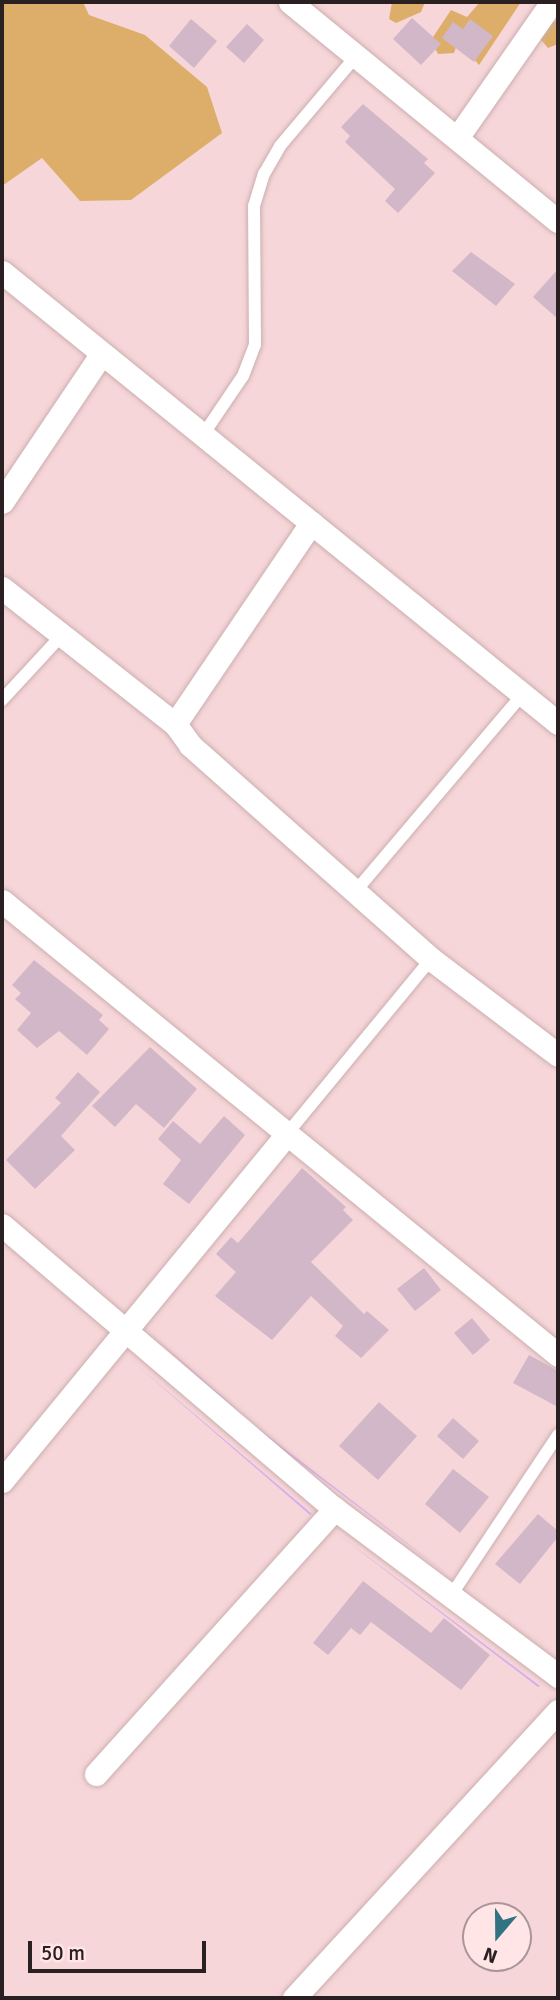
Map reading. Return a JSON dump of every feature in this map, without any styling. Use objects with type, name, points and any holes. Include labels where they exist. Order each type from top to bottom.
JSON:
[{"type":"street","points":[[290,2],[558,220]]},
{"type":"street","points":[[457,138],[552,2]]},
{"type":"street","points":[[2,272],[558,723]]},
{"type":"street","points":[[2,502],[102,353]]},
{"type":"street","points":[[175,724],[312,523]]},
{"type":"street","points":[[2,588],[175,724],[190,745],[431,959],[558,1055]]},
{"type":"street","points":[[2,901],[558,1355]]},
{"type":"street","points":[[2,1481],[286,1135]]},
{"type":"street","points":[[2,1225],[335,1509],[558,1676]]},
{"type":"street","points":[[96,1774],[335,1509]]},
{"type":"street","points":[[294,1998],[558,1711]]},
{"type":"lane","points":[[203,435],[243,376],[255,345],[254,206],[264,174],[280,146],[356,56]]},
{"type":"lane","points":[[2,700],[62,635]]},
{"type":"lane","points":[[354,893],[523,694]]},
{"type":"lane","points":[[286,1135],[431,959]]},
{"type":"lane","points":[[450,1597],[558,1435]]},
{"type":"shaded area","points":[[2,2],[83,2],[89,15],[145,35],[207,87],[222,133],[131,200],[80,201],[42,158],[2,186]]},
{"type":"shaded area","points":[[392,2],[425,2],[421,12],[396,23],[389,19]]},
{"type":"shaded area","points":[[480,2],[521,2],[479,65],[458,41],[454,53],[438,54],[431,40],[451,10],[467,17]]},
{"type":"shaded area","points":[[557,21],[558,44],[548,48],[536,34],[541,24]]},
{"type":"shaded area","points":[[147,1330],[255,1426],[450,1576],[254,1428]]},
{"type":"shaded area","points":[[132,1361],[312,1514],[310,1515]]},
{"type":"shaded area","points":[[331,1529],[540,1686],[538,1687]]},
{"type":"building","points":[[412,18],[441,44],[421,65],[393,39]]},
{"type":"building","points":[[191,19],[217,41],[194,68],[169,46]]},
{"type":"building","points":[[470,19],[493,36],[474,62],[442,38],[453,22],[463,29]]},
{"type":"building","points":[[247,24],[264,40],[244,63],[226,47]]},
{"type":"building","points":[[363,104],[428,159],[424,163],[435,173],[398,213],[385,201],[395,189],[345,142],[350,136],[341,127]]},
{"type":"building","points":[[471,252],[515,284],[496,306],[452,271]]},
{"type":"building","points":[[558,269],[558,319],[533,297]]},
{"type":"building","points":[[34,960],[103,1015],[99,1020],[109,1029],[87,1055],[59,1031],[37,1048],[17,1030],[31,1013],[15,999],[21,993],[12,985]]},
{"type":"building","points":[[150,1047],[197,1089],[164,1128],[136,1104],[115,1127],[92,1106]]},
{"type":"building","points":[[78,1072],[100,1092],[61,1136],[75,1150],[35,1189],[6,1160],[61,1103],[55,1098]]},
{"type":"building","points":[[224,1116],[245,1135],[189,1204],[163,1184],[181,1160],[158,1139],[173,1121],[200,1144]]},
{"type":"building","points":[[302,1168],[346,1207],[343,1210],[353,1220],[311,1262],[364,1314],[367,1311],[389,1330],[361,1358],[335,1336],[343,1326],[311,1296],[272,1340],[215,1296],[236,1272],[216,1254],[231,1237],[238,1243]]},
{"type":"building","points":[[424,1268],[441,1290],[415,1311],[397,1289]]},
{"type":"building","points":[[472,1318],[490,1340],[473,1355],[454,1333]]},
{"type":"building","points":[[529,1355],[558,1371],[558,1407],[513,1383]]},
{"type":"building","points":[[379,1402],[417,1436],[378,1480],[339,1446]]},
{"type":"building","points":[[453,1418],[479,1441],[463,1459],[437,1436]]},
{"type":"building","points":[[453,1469],[489,1497],[460,1533],[425,1504]]},
{"type":"building","points":[[538,1514],[558,1531],[558,1537],[520,1584],[495,1564]]},
{"type":"building","points":[[363,1581],[431,1633],[444,1618],[490,1655],[461,1690],[371,1622],[360,1635],[351,1628],[328,1655],[313,1643]]}]
